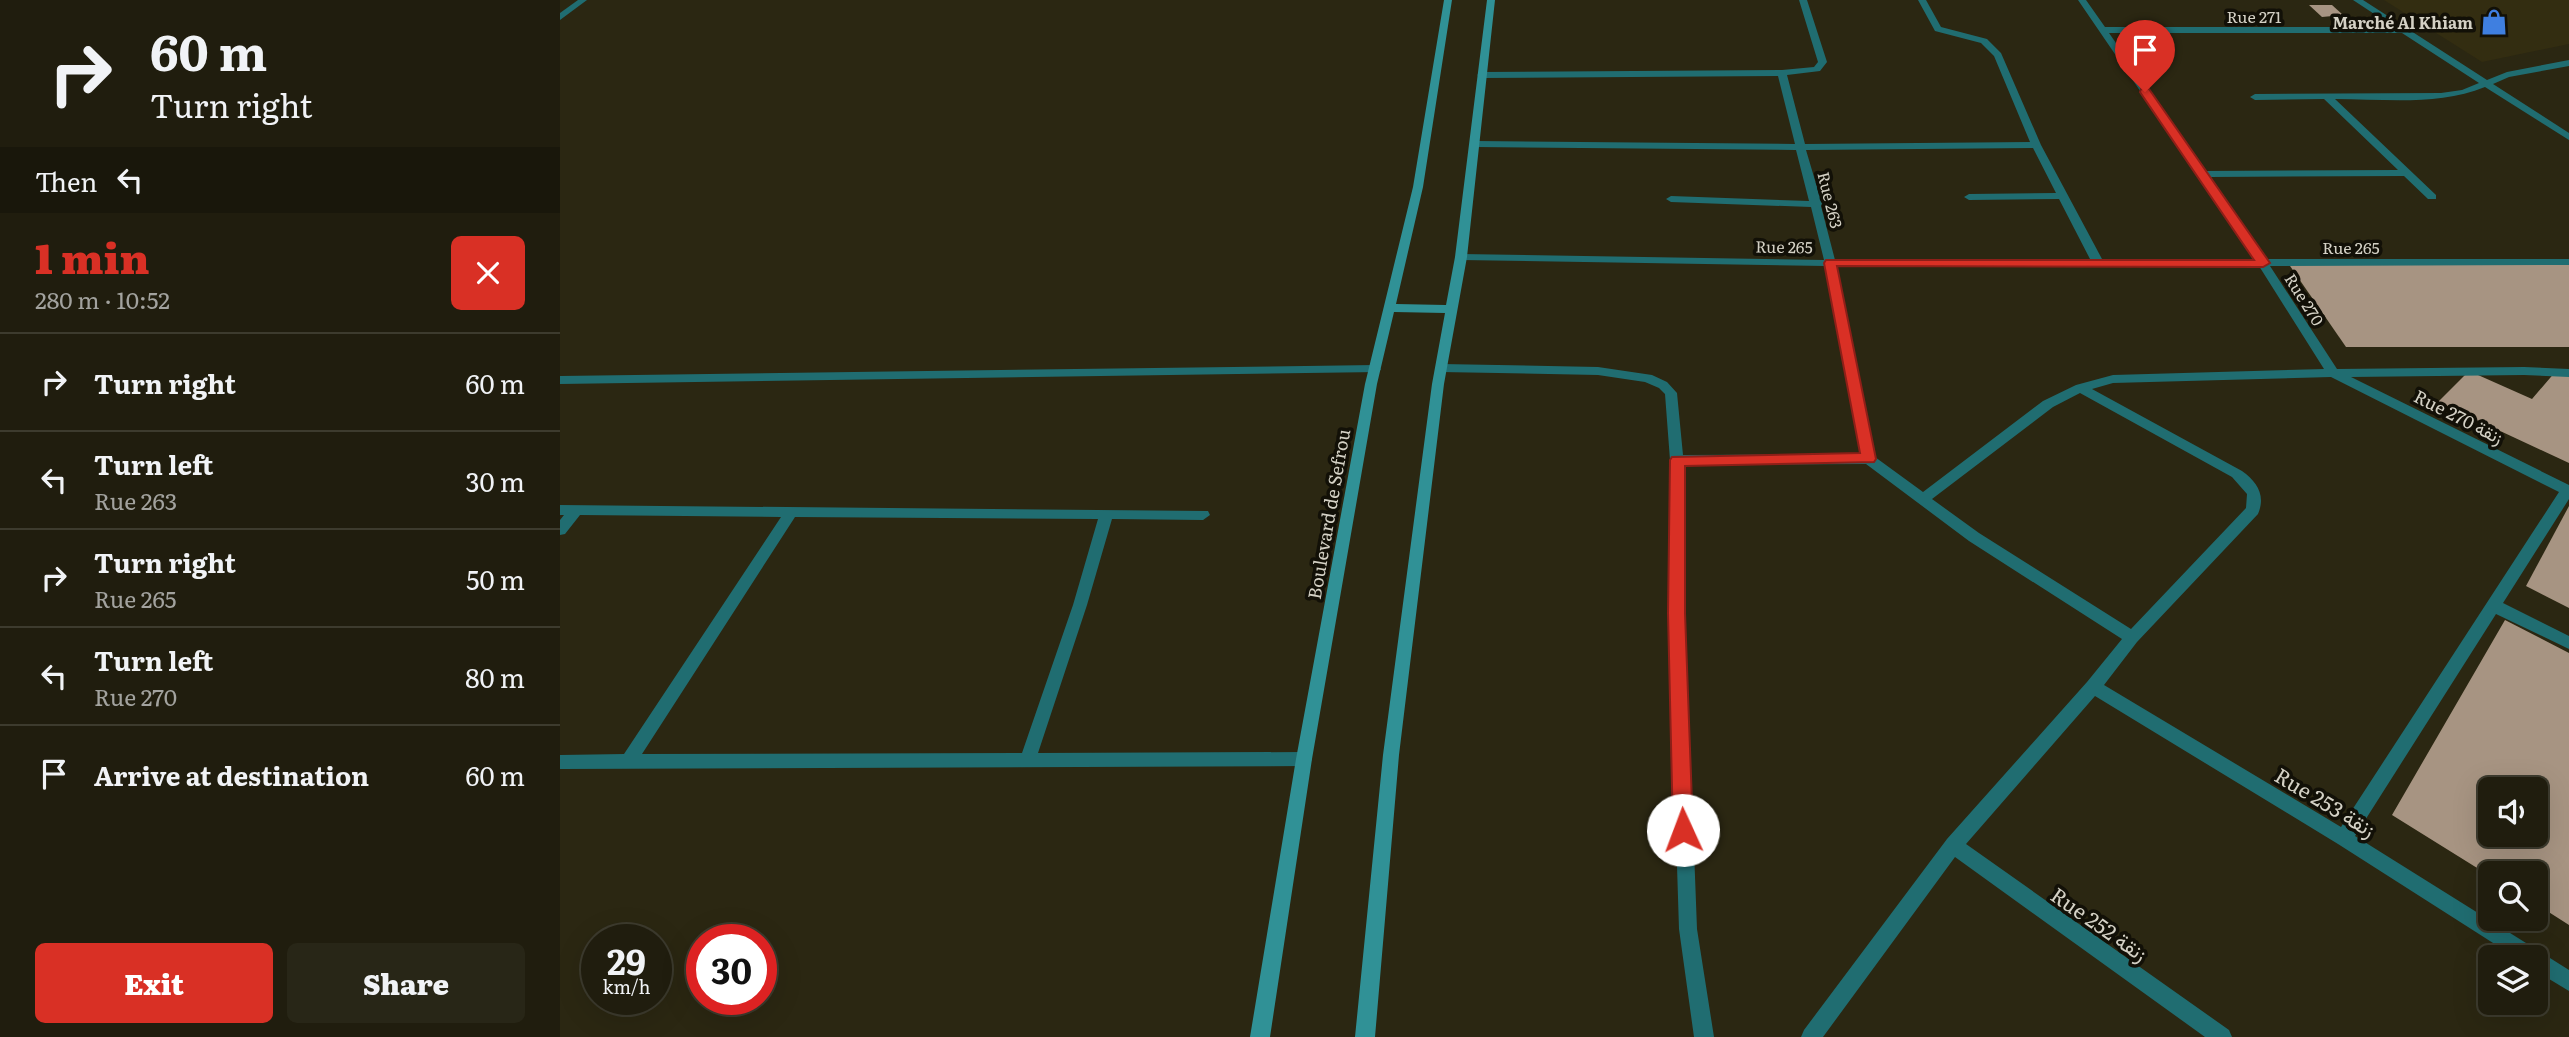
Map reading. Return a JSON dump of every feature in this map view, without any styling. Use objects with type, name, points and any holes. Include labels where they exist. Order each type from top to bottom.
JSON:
[{"type":"street","points":[[562,14],[583,0]]},
{"type":"street","name":"Boulevard de Sefrou","points":[[1260,1037],[1304,759],[1375,369],[1418,187],[1448,0]]},
{"type":"street","points":[[1365,1037],[1391,755],[1441,368],[1461,257],[1476,144],[1491,0]]},
{"type":"street","points":[[1482,75],[1782,73],[1817,69],[1823,62],[1803,0]]},
{"type":"street","points":[[1922,0],[1938,29],[1984,41],[1998,55],[2036,145],[2098,263]]},
{"type":"street","name":"Rue 270","points":[[2082,0],[2263,263],[2333,373]]},
{"type":"street","points":[[2357,0],[2569,137]]},
{"type":"street","name":"Rue 271","points":[[2102,30],[2405,30]]},
{"type":"street","points":[[2255,97],[2441,96],[2465,92],[2484,82],[2507,75],[2569,63]]},
{"type":"street","name":"Rue 263","points":[[1782,73],[1817,204],[1869,459]]},
{"type":"street","points":[[2328,98],[2432,197]]},
{"type":"street","points":[[1476,144],[1801,147],[2036,145]]},
{"type":"street","points":[[2203,174],[2407,173]]},
{"type":"street","points":[[1969,197],[2062,197]]},
{"type":"street","points":[[1671,199],[1817,204]]},
{"type":"street","name":"Rue 265","points":[[1461,257],[1830,263],[2569,262]]},
{"type":"street","points":[[1390,308],[1452,309]]},
{"type":"street","points":[[1441,368],[1598,370],[1648,378],[1663,385],[1671,393],[1677,460],[1677,613],[1688,929],[1704,1037]]},
{"type":"street","points":[[560,380],[1375,369]]},
{"type":"street","points":[[1924,498],[2048,404],[2080,388],[2113,379],[2524,370],[2569,373]]},
{"type":"street","name":"Rue 270 زنقة","points":[[2333,373],[2568,491]]},
{"type":"street","points":[[1811,1037],[1953,845],[2093,687],[2132,638],[2253,510],[2256,498],[2253,488],[2237,474],[2080,388]]},
{"type":"street","points":[[1677,460],[1869,459],[1974,537],[2132,638]]},
{"type":"street","points":[[2344,838],[2568,491]]},
{"type":"street","points":[[560,510],[1203,515]]},
{"type":"street","points":[[560,530],[576,510]]},
{"type":"street","points":[[628,761],[792,511]]},
{"type":"street","points":[[1028,759],[1080,605],[1107,514]]},
{"type":"street","points":[[2493,605],[2569,643]]},
{"type":"street","name":"Rue 253 زنقة","points":[[2093,687],[2344,838],[2513,945]]},
{"type":"street","points":[[560,762],[1304,759]]},
{"type":"street","name":"Rue 252 زنقة","points":[[1953,845],[2222,1037]]},
{"type":"street","name":"Rue 253 زنقة","points":[[2548,967],[2569,981]]},
{"type":"shaded area","name":"Marché Al Khiam","points":[[2384,0],[2569,0],[2569,44],[2482,62]]},
{"type":"building","points":[[2309,5],[2332,5],[2343,15],[2322,17]]},
{"type":"building","points":[[2288,263],[2569,265],[2569,347],[2346,347]]},
{"type":"building","points":[[2469,371],[2532,399],[2556,371],[2569,373],[2569,463],[2438,402]]},
{"type":"building","points":[[2569,506],[2569,608],[2526,586]]},
{"type":"building","points":[[2505,620],[2569,653],[2569,925],[2548,912],[2548,861],[2478,861],[2478,869],[2392,815]]},
{"type":"place","name":"Marché Al Khiam","points":[[2494,22]]},
{"type":"route","points":[[1683,830],[1677,613],[1677,460],[1869,459],[1830,263],[2263,263],[2145,92]]}]
